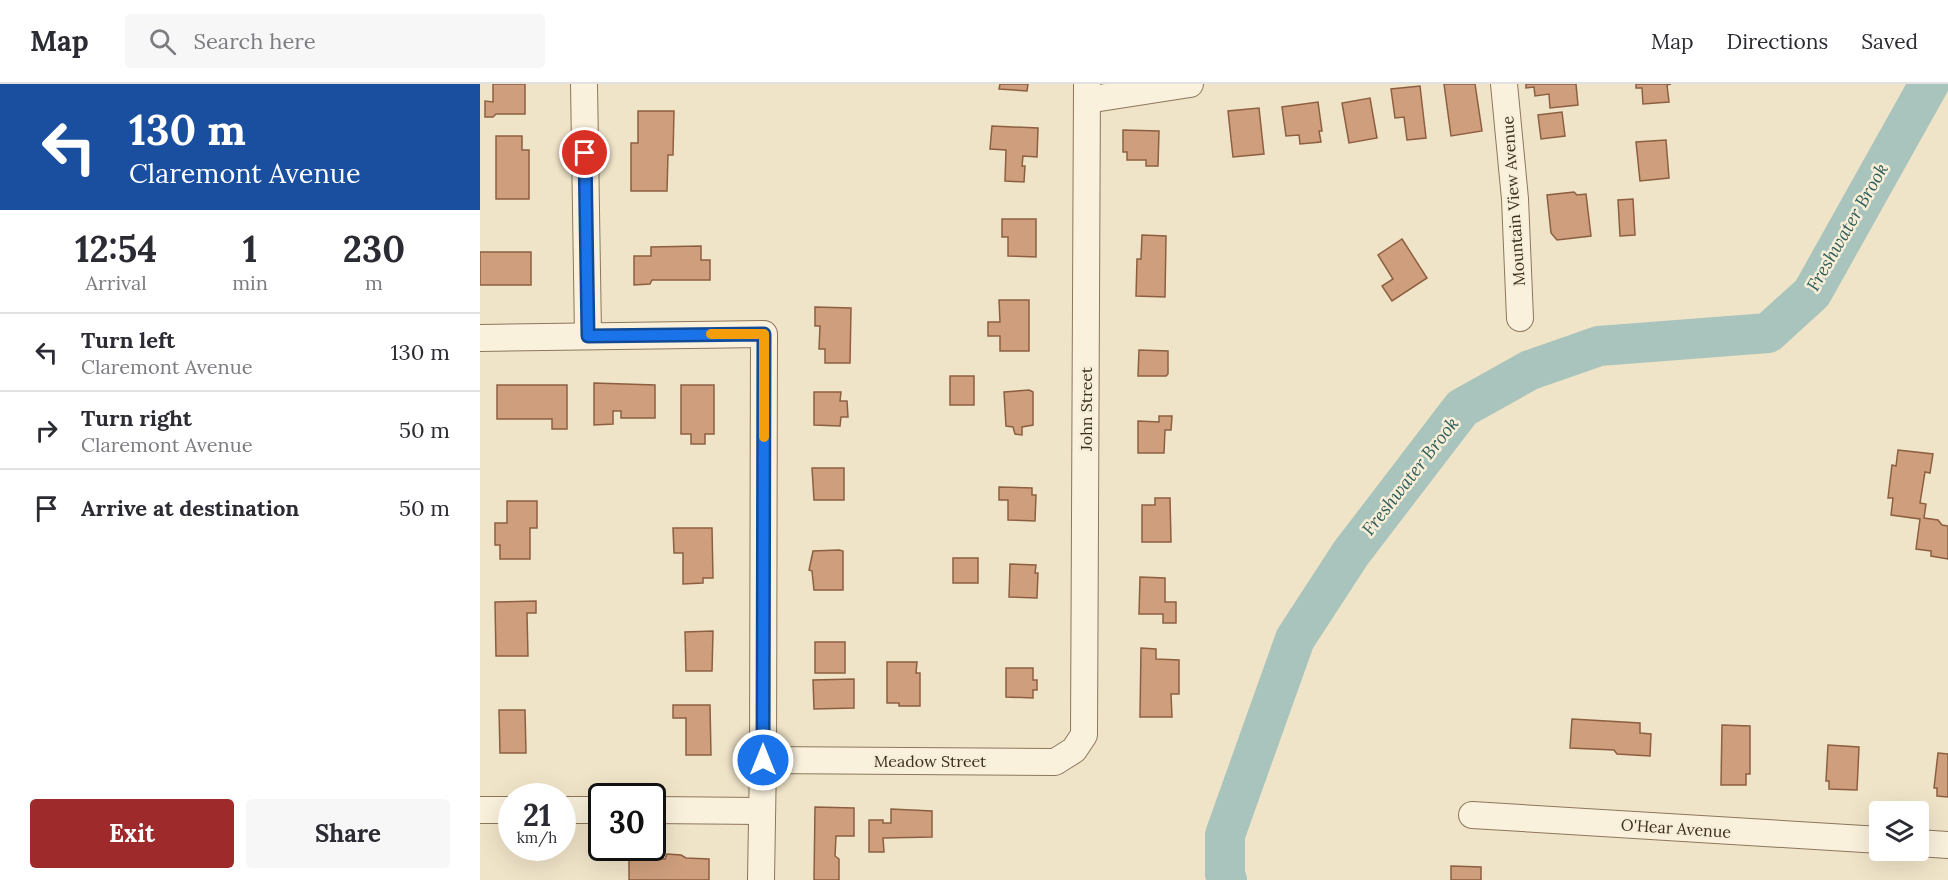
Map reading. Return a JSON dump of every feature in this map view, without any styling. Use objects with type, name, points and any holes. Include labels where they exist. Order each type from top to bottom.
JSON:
[{"type":"street","points":[[584,84],[588,336]]},
{"type":"street","points":[[1087,92],[1190,84]]},
{"type":"street","name":"Mountain View Avenue","points":[[1504,84],[1515,199],[1520,318]]},
{"type":"street","name":"John Street","points":[[1084,735],[1087,92]]},
{"type":"street","points":[[480,338],[764,334],[761,880]]},
{"type":"street","name":"Meadow Street","points":[[763,760],[1055,762],[1074,750],[1084,735]]},
{"type":"street","points":[[480,810],[498,810]]},
{"type":"street","points":[[666,810],[761,811]]},
{"type":"street","name":"O'Hear Avenue","points":[[1472,815],[1869,839]]},
{"type":"street","points":[[1929,844],[1948,845]]},
{"type":"building","points":[[493,84],[525,84],[525,114],[496,114],[493,117],[485,117],[485,101],[493,102]]},
{"type":"building","points":[[1000,84],[1028,84],[1027,91],[999,89]]},
{"type":"building","points":[[1444,84],[1475,84],[1482,131],[1451,136]]},
{"type":"building","points":[[1526,84],[1576,84],[1578,105],[1550,108],[1549,94],[1535,96],[1534,87],[1526,88]]},
{"type":"building","points":[[1636,84],[1671,84],[1667,85],[1669,102],[1643,104],[1642,88],[1636,88]]},
{"type":"building","points":[[1420,86],[1426,138],[1407,140],[1404,117],[1395,118],[1391,89]]},
{"type":"building","points":[[1370,98],[1377,138],[1349,143],[1342,103]]},
{"type":"building","points":[[1318,102],[1322,131],[1319,131],[1321,142],[1300,144],[1299,135],[1286,136],[1282,107]]},
{"type":"building","points":[[1259,108],[1264,154],[1233,157],[1228,111]]},
{"type":"building","points":[[638,111],[674,111],[673,155],[668,155],[667,191],[631,191],[631,143],[638,143]]},
{"type":"building","points":[[1562,112],[1565,136],[1541,139],[1538,115]]},
{"type":"building","points":[[992,126],[1038,128],[1037,157],[1023,156],[1024,182],[1005,181],[1006,150],[990,149]]},
{"type":"building","points":[[1123,130],[1159,131],[1158,166],[1146,166],[1146,160],[1127,160],[1127,152],[1123,152]]},
{"type":"building","points":[[496,136],[522,136],[522,150],[529,150],[529,199],[496,199]]},
{"type":"building","points":[[1666,140],[1669,178],[1640,181],[1636,142]]},
{"type":"building","points":[[1574,192],[1577,195],[1586,194],[1591,236],[1557,240],[1551,233],[1547,195]]},
{"type":"building","points":[[1633,199],[1635,235],[1620,236],[1618,200]]},
{"type":"building","points":[[1002,219],[1036,219],[1036,257],[1008,256],[1008,237],[1002,237]]},
{"type":"building","points":[[1142,235],[1166,236],[1165,297],[1136,296],[1137,259],[1141,259]]},
{"type":"building","points":[[1402,239],[1427,278],[1392,301],[1382,286],[1393,279],[1378,255]]},
{"type":"building","points":[[701,246],[701,260],[710,260],[710,280],[652,280],[650,284],[634,285],[634,256],[651,256],[651,247]]},
{"type":"building","points":[[480,252],[531,252],[531,285],[480,285]]},
{"type":"building","points":[[999,300],[1029,300],[1029,351],[1000,351],[1000,336],[988,336],[988,322],[1000,322]]},
{"type":"building","points":[[815,307],[851,308],[850,363],[825,363],[825,349],[819,349],[820,326],[815,326]]},
{"type":"building","points":[[1139,350],[1168,351],[1168,374],[1166,376],[1138,376]]},
{"type":"building","points":[[950,376],[974,376],[974,405],[950,405]]},
{"type":"building","points":[[594,383],[655,385],[655,418],[621,418],[621,411],[613,411],[613,424],[594,425]]},
{"type":"building","points":[[497,385],[567,385],[567,429],[552,429],[552,419],[497,419]]},
{"type":"building","points":[[681,385],[714,385],[714,434],[705,434],[705,444],[691,444],[691,434],[681,434]]},
{"type":"building","points":[[1029,390],[1033,392],[1033,425],[1022,427],[1022,435],[1015,434],[1013,427],[1006,426],[1004,392]]},
{"type":"building","points":[[814,392],[841,392],[840,401],[847,401],[848,417],[841,417],[840,426],[814,425]]},
{"type":"building","points":[[1159,416],[1172,416],[1171,430],[1165,430],[1164,453],[1138,453],[1138,421],[1159,422]]},
{"type":"building","points":[[1898,450],[1933,454],[1930,473],[1925,472],[1920,503],[1926,504],[1924,518],[1938,520],[1942,525],[1948,526],[1948,559],[1931,556],[1931,551],[1916,549],[1920,519],[1891,515],[1893,498],[1888,498],[1892,465],[1896,466]]},
{"type":"building","points":[[812,468],[844,468],[844,500],[814,500]]},
{"type":"building","points":[[999,487],[1032,488],[1032,495],[1036,495],[1035,521],[1008,520],[1008,500],[999,500]]},
{"type":"building","points":[[1155,498],[1170,498],[1171,542],[1142,542],[1142,505],[1155,505]]},
{"type":"building","points":[[507,501],[537,501],[537,528],[530,528],[530,559],[500,559],[500,545],[495,545],[495,523],[507,523]]},
{"type":"building","points":[[673,528],[712,528],[713,578],[703,578],[703,583],[683,584],[683,553],[674,553]]},
{"type":"building","points":[[813,551],[843,551],[843,590],[814,590],[812,571],[809,570]]},
{"type":"building","points":[[953,558],[978,558],[978,583],[953,583]]},
{"type":"building","points":[[1010,564],[1036,565],[1037,598],[1009,597]]},
{"type":"building","points":[[1140,577],[1165,578],[1165,602],[1176,602],[1176,623],[1163,623],[1163,614],[1139,614]]},
{"type":"building","points":[[536,601],[536,613],[527,613],[528,656],[496,656],[495,602]]},
{"type":"building","points":[[713,631],[712,671],[686,671],[685,632]]},
{"type":"building","points":[[815,642],[845,642],[845,673],[815,673]]},
{"type":"building","points":[[1141,648],[1156,649],[1156,659],[1179,660],[1179,694],[1171,694],[1172,717],[1140,717]]},
{"type":"building","points":[[887,662],[917,662],[916,673],[920,673],[920,706],[899,706],[899,703],[887,703]]},
{"type":"building","points":[[1006,668],[1033,668],[1033,680],[1037,680],[1037,690],[1033,690],[1033,698],[1006,697]]},
{"type":"building","points":[[854,679],[854,708],[814,709],[813,680]]},
{"type":"building","points":[[673,705],[710,705],[711,755],[686,755],[686,718],[673,718]]},
{"type":"building","points":[[499,710],[525,710],[526,753],[500,753]]},
{"type":"building","points":[[1572,719],[1640,723],[1640,733],[1651,734],[1650,756],[1617,754],[1614,750],[1570,748]]},
{"type":"building","points":[[1722,725],[1750,726],[1750,774],[1746,774],[1746,785],[1721,785]]},
{"type":"building","points":[[1828,745],[1859,747],[1857,790],[1829,789],[1829,781],[1826,781]]},
{"type":"building","points":[[1938,753],[1948,754],[1948,797],[1937,796],[1937,788],[1934,788]]},
{"type":"building","points":[[815,807],[854,808],[854,836],[836,836],[835,856],[839,859],[839,880],[814,880]]},
{"type":"building","points":[[891,809],[932,811],[932,837],[883,838],[884,852],[869,852],[869,820],[883,820],[883,823],[891,823]]},
{"type":"building","points":[[667,854],[709,859],[709,880],[629,880],[629,861],[666,861]]},
{"type":"building","points":[[1451,866],[1481,867],[1481,880],[1451,880]]},
{"type":"waterway","name":"Freshwater Brook","points":[[1227,880],[1225,835],[1295,639],[1351,553],[1462,408],[1530,370],[1599,346],[1768,333],[1812,293],[1929,84]]},
{"type":"slow traffic","points":[[711,334],[764,334],[764,437]]},
{"type":"route","points":[[585,153],[588,336],[764,334],[763,760]]}]
